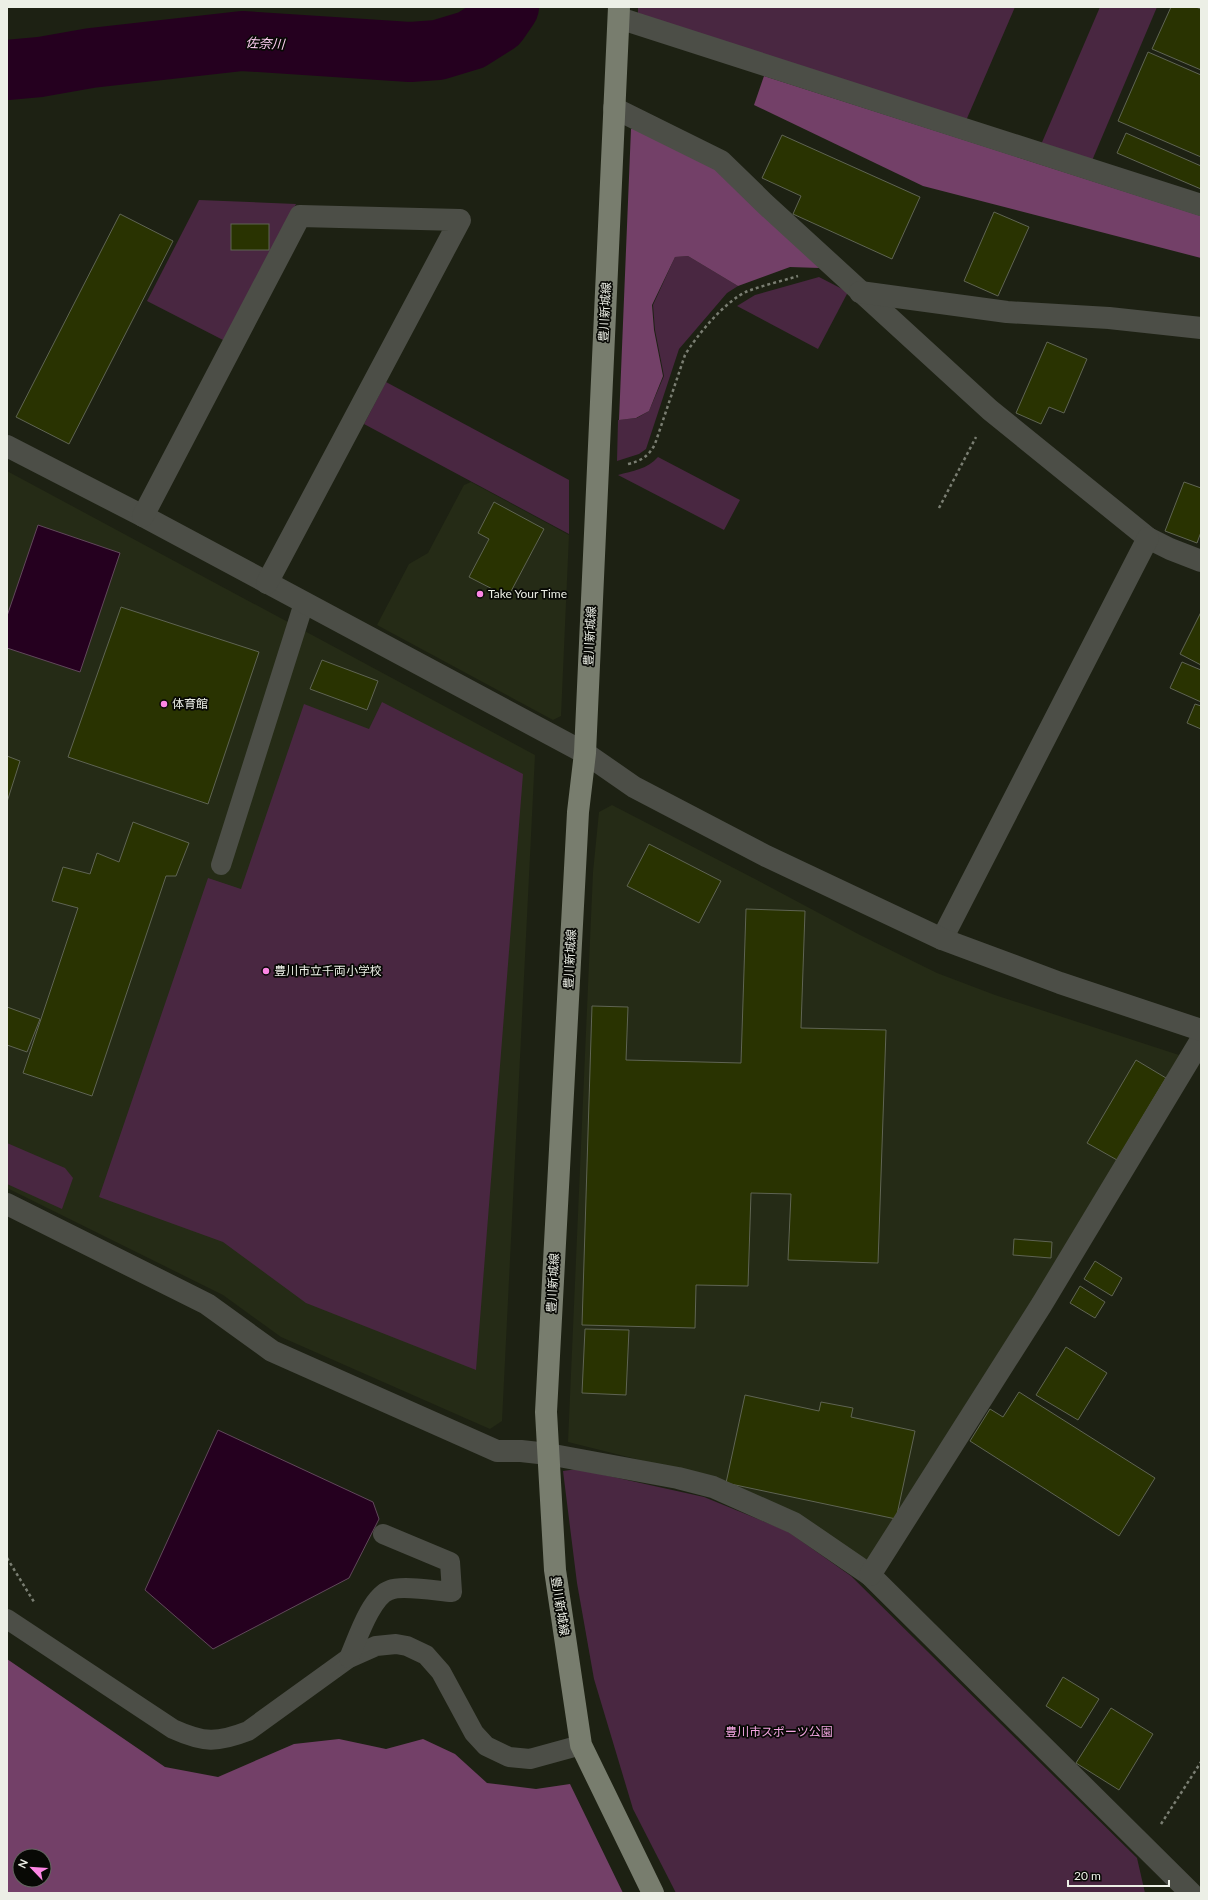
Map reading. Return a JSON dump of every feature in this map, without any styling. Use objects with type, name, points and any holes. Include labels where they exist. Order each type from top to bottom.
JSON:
[{"type":"main road","name":"豊川新城線","points":[[619,13],[585,753],[578,812],[546,1412],[555,1570],[582,1745],[653,1893]]},
{"type":"street","points":[[619,13],[1201,205]]},
{"type":"street","points":[[614,108],[721,161],[860,292],[990,410],[1148,538],[1170,549],[1201,561]]},
{"type":"street","points":[[143,516],[300,216],[460,220],[267,583]]},
{"type":"street","points":[[860,292],[1007,312],[1109,318],[1201,328]]},
{"type":"street","points":[[7,446],[143,516],[585,753],[634,787],[766,856],[942,939],[1060,983],[1201,1030]]},
{"type":"street","points":[[942,939],[1148,538]]},
{"type":"street","points":[[870,1575],[1042,1304],[1201,1040]]},
{"type":"street","points":[[7,1204],[207,1304],[272,1351],[497,1451],[520,1451],[548,1454],[678,1478],[713,1487],[794,1522],[870,1575],[1191,1893]]},
{"type":"lane","points":[[220,865],[304,603]]},
{"type":"lane","points":[[349,1658],[372,1606],[380,1597],[390,1590],[452,1592],[450,1562],[383,1534]]},
{"type":"lane","points":[[7,1619],[173,1729],[191,1737],[210,1741],[231,1738],[248,1731],[349,1658],[376,1646],[396,1644],[407,1646],[426,1655],[441,1672],[474,1733],[486,1746],[509,1757],[530,1759],[582,1745]]},
{"type":"path","points":[[622,466],[644,459],[656,444],[685,355],[691,345],[730,302],[747,292],[798,276]]},
{"type":"path","points":[[939,508],[990,410]]},
{"type":"path","points":[[1146,1849],[1201,1762]]},
{"type":"shaded area","points":[[764,76],[1201,216],[1201,258],[923,186],[754,105]]},
{"type":"shaded area","points":[[631,129],[639,129],[714,166],[820,268],[790,267],[738,286],[688,256],[675,257],[652,305],[654,330],[663,376],[649,411],[636,418],[619,420]]},
{"type":"shaded area","name":"豊川市立千両小学校","points":[[7,471],[535,755],[502,1421],[490,1429],[281,1337],[223,1295],[7,1188]]},
{"type":"shaded area","name":"Take Your Time","points":[[471,482],[569,535],[561,716],[553,720],[377,625],[409,564],[428,553],[464,485]]},
{"type":"shaded area","points":[[38,525],[120,553],[80,672],[7,648],[7,616]]},
{"type":"shaded area","points":[[612,805],[860,935],[937,973],[995,995],[1179,1055],[1175,1074],[869,1563],[712,1478],[568,1442],[593,872],[599,812]]},
{"type":"shaded area","points":[[218,1430],[373,1502],[379,1519],[349,1578],[213,1649],[145,1590]]},
{"type":"shaded area","points":[[7,1659],[165,1767],[218,1777],[294,1744],[339,1739],[386,1749],[423,1739],[455,1754],[487,1783],[536,1789],[570,1784],[623,1893],[7,1893]]},
{"type":"green space","points":[[638,7],[1015,7],[965,123],[638,18]]},
{"type":"green space","points":[[1100,7],[1157,7],[1091,163],[1040,147]]},
{"type":"green space","points":[[199,200],[296,204],[225,341],[147,301]]},
{"type":"green space","points":[[688,256],[738,286],[727,293],[679,349],[646,449],[639,454],[617,461],[618,420],[637,418],[649,411],[664,376],[655,330],[653,305],[675,257]]},
{"type":"green space","points":[[819,277],[848,292],[818,349],[737,306],[755,295]]},
{"type":"green space","points":[[386,382],[569,480],[569,534],[364,424]]},
{"type":"green space","points":[[658,457],[740,500],[724,530],[618,475],[645,467]]},
{"type":"green space","points":[[382,702],[523,774],[476,1370],[306,1303],[223,1242],[99,1197],[208,878],[241,889],[304,704],[369,729]]},
{"type":"green space","points":[[7,1143],[65,1168],[73,1178],[62,1209],[7,1184]]},
{"type":"green space","name":"豊川市スポーツ公園","points":[[577,1469],[704,1497],[787,1531],[851,1576],[1137,1858],[1145,1893],[676,1893],[633,1809],[594,1679],[577,1583],[563,1471]]},
{"type":"building","points":[[1171,7],[1196,7],[1201,9],[1201,70],[1152,49]]},
{"type":"building","points":[[1148,52],[1201,75],[1201,157],[1118,121]]},
{"type":"building","points":[[1126,133],[1201,166],[1201,189],[1117,153]]},
{"type":"building","points":[[782,135],[920,197],[892,259],[793,214],[801,196],[762,178]]},
{"type":"building","points":[[994,212],[1029,227],[998,296],[964,281]]},
{"type":"building","points":[[120,214],[173,241],[69,444],[16,417]]},
{"type":"building","points":[[231,224],[269,224],[269,250],[231,250]]},
{"type":"building","points":[[1047,342],[1087,359],[1064,413],[1049,407],[1041,424],[1016,413]]},
{"type":"building","points":[[1184,482],[1201,488],[1201,532],[1197,543],[1165,531]]},
{"type":"building","points":[[494,502],[544,529],[508,597],[469,577],[489,539],[478,533]]},
{"type":"building","name":"体育館","points":[[121,607],[259,652],[208,804],[68,757]]},
{"type":"building","points":[[1201,612],[1201,665],[1180,654]]},
{"type":"building","points":[[322,660],[378,681],[367,710],[310,689]]},
{"type":"building","points":[[1182,662],[1201,670],[1201,702],[1170,688]]},
{"type":"building","points":[[1195,704],[1201,706],[1201,729],[1187,723]]},
{"type":"building","points":[[7,756],[20,761],[7,802]]},
{"type":"building","points":[[133,822],[189,843],[176,876],[166,876],[92,1096],[23,1073],[78,908],[52,901],[63,867],[90,874],[97,853],[119,862]]},
{"type":"building","points":[[649,844],[721,881],[699,923],[627,886]]},
{"type":"building","points":[[746,909],[805,911],[801,1028],[886,1030],[878,1263],[788,1260],[791,1194],[751,1193],[748,1286],[696,1285],[695,1328],[582,1325],[592,1006],[628,1007],[626,1060],[741,1063]]},
{"type":"building","points":[[7,1007],[40,1019],[27,1052],[7,1045]]},
{"type":"building","points":[[1136,1060],[1166,1078],[1117,1160],[1087,1143]]},
{"type":"building","points":[[1014,1239],[1052,1242],[1051,1258],[1013,1255]]},
{"type":"building","points":[[1095,1261],[1122,1278],[1112,1296],[1084,1279]]},
{"type":"building","points":[[1080,1286],[1105,1302],[1095,1318],[1070,1303]]},
{"type":"building","points":[[585,1329],[629,1330],[626,1395],[582,1393]]},
{"type":"building","points":[[1066,1347],[1107,1373],[1078,1420],[1036,1395]]},
{"type":"building","points":[[1019,1392],[1155,1478],[1119,1536],[970,1441],[990,1409],[1003,1417]]},
{"type":"building","points":[[745,1395],[819,1411],[821,1402],[853,1408],[851,1417],[915,1431],[896,1519],[726,1483]]},
{"type":"building","points":[[1063,1677],[1099,1699],[1081,1728],[1046,1706]]},
{"type":"building","points":[[1111,1708],[1153,1734],[1119,1790],[1076,1763]]},
{"type":"waterway","name":"佐奈川","points":[[7,70],[40,67],[91,58],[242,41],[410,52],[438,50],[471,40],[498,23],[509,7]]},
{"type":"place","name":"Take Your Time","points":[[480,594]]},
{"type":"place","name":"体育館","points":[[164,704]]},
{"type":"place","name":"豊川市立千両小学校","points":[[266,971]]}]
